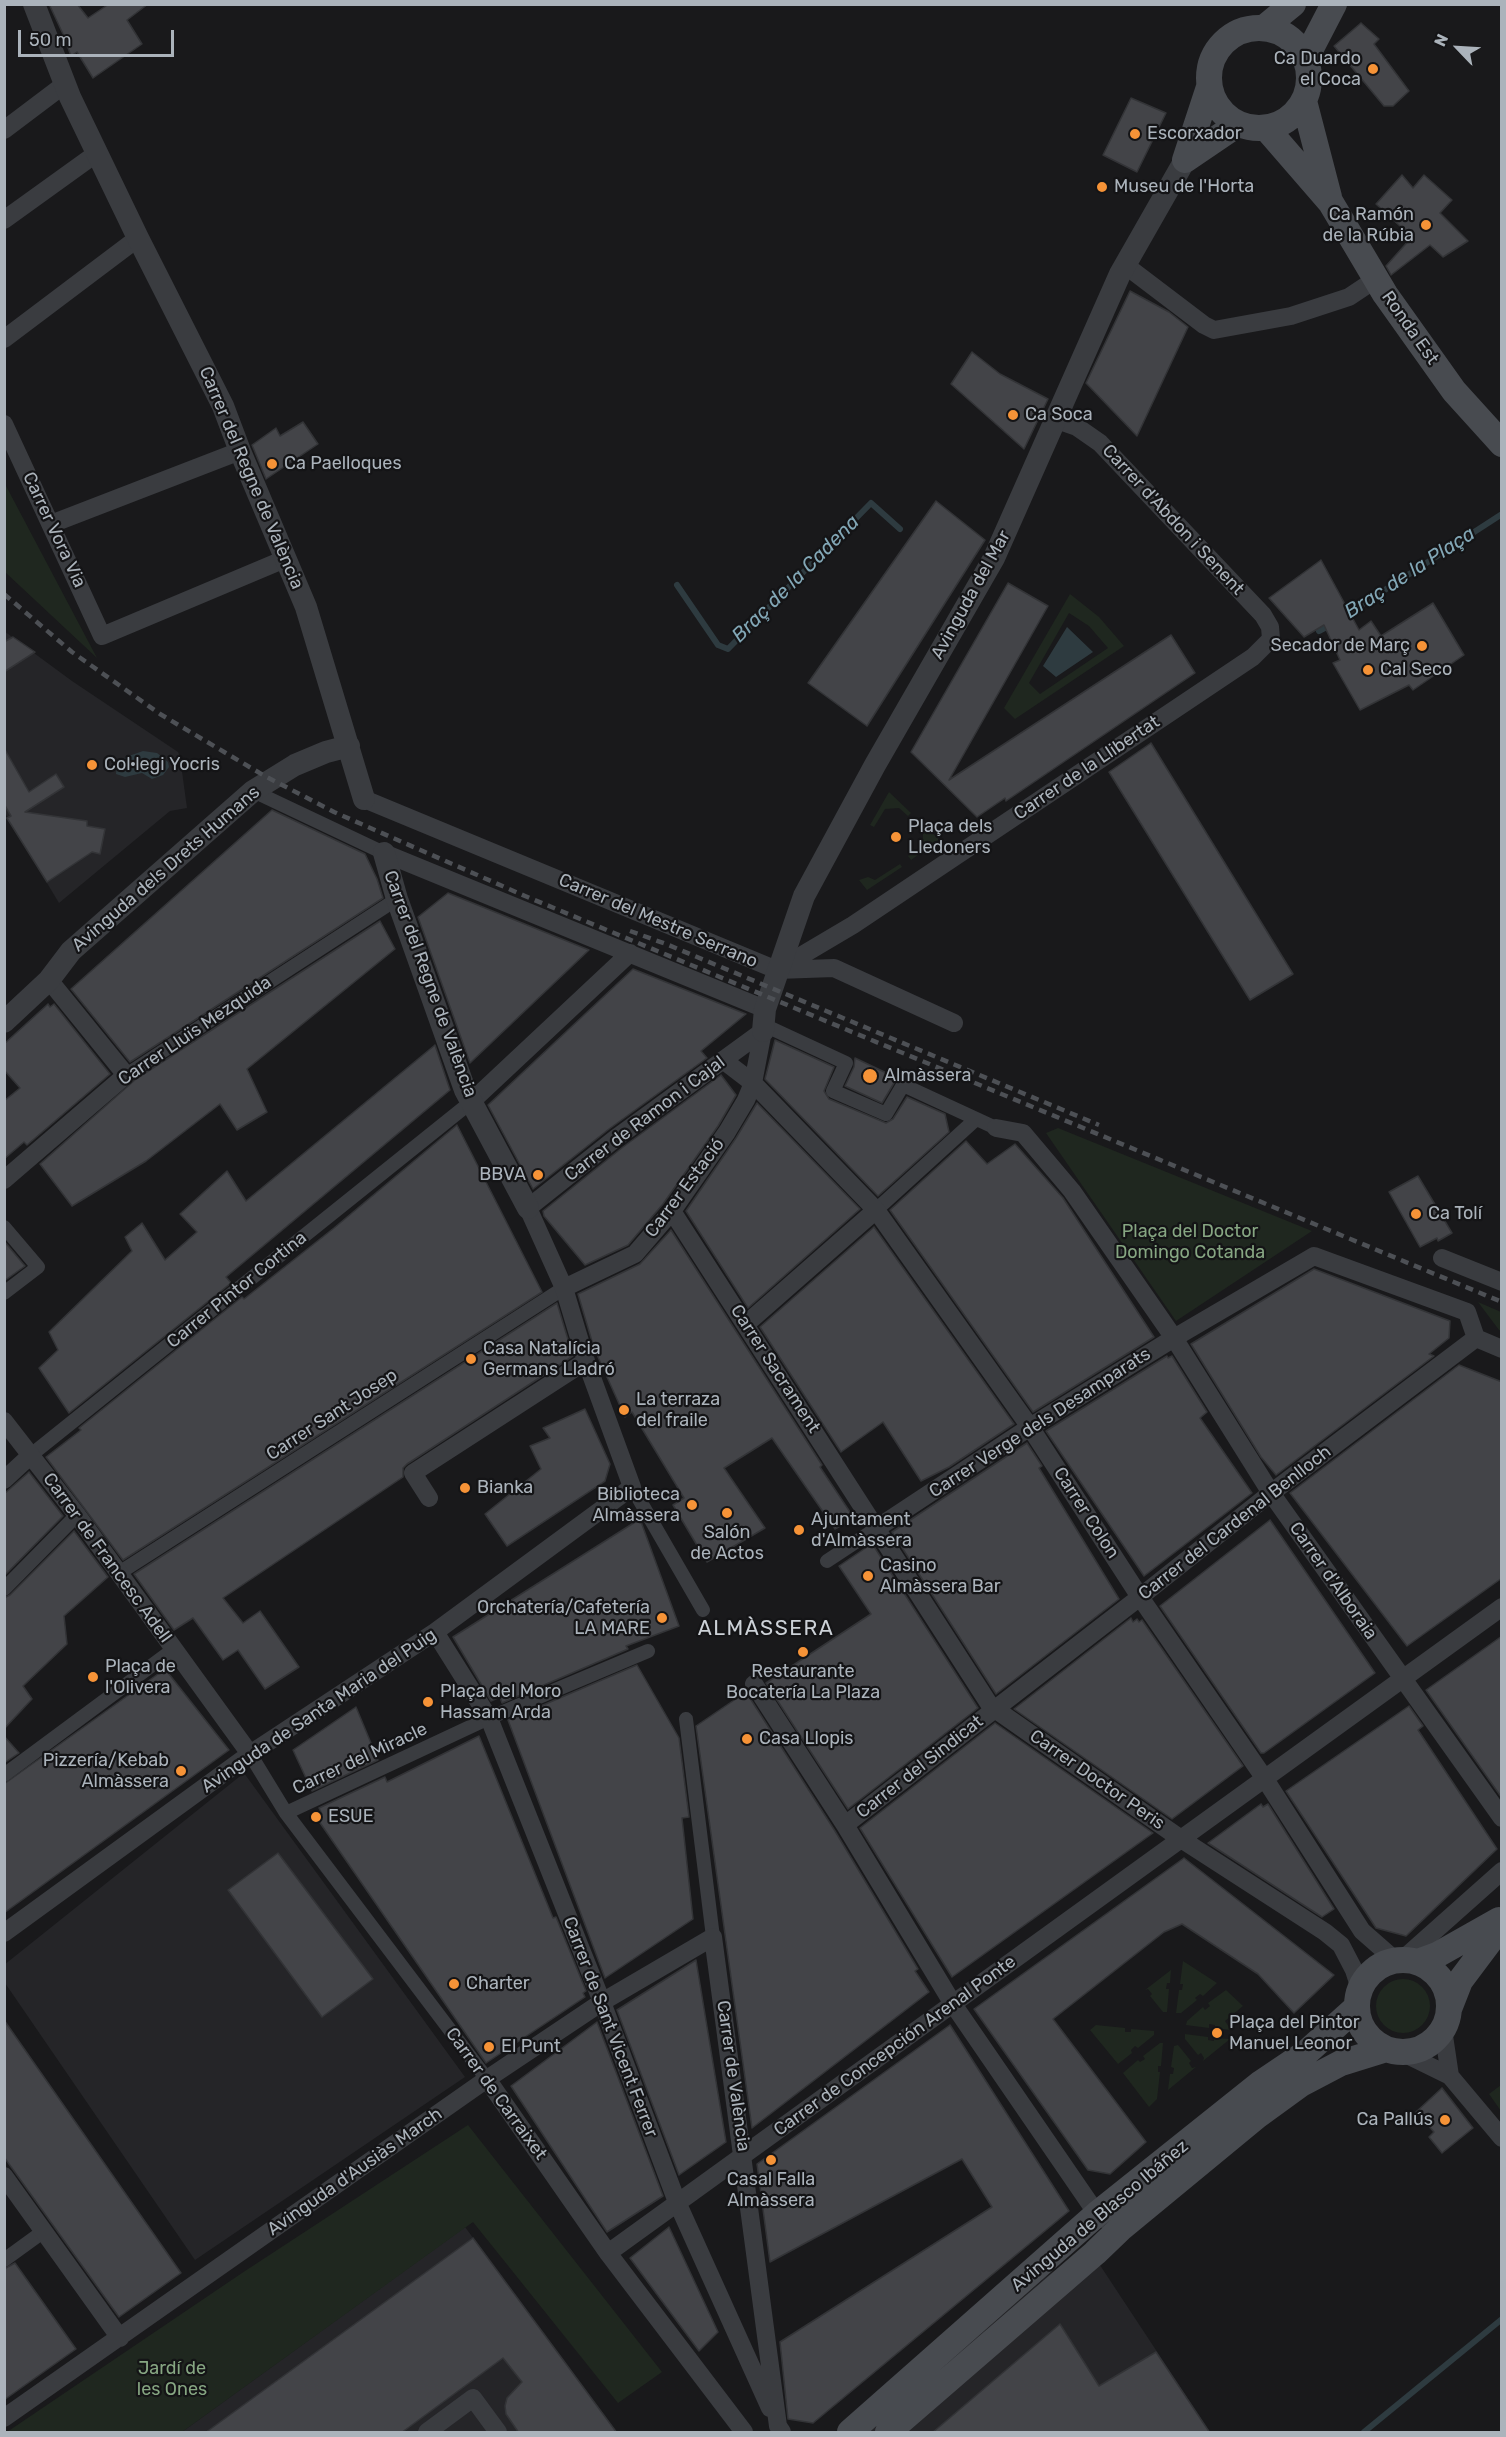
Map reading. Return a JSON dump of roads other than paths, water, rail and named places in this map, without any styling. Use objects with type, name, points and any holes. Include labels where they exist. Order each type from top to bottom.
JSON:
[{"type":"main road","points":[[1265,27],[1293,4]]},
{"type":"main road","points":[[1306,58],[1334,4]]},
{"type":"main road","points":[[1265,27],[1290,37],[1306,58],[1310,72],[1309,87],[1304,101],[1294,114],[1281,124],[1266,128],[1251,128],[1238,124],[1225,115],[1215,103],[1209,87],[1211,64],[1222,43],[1234,33],[1249,28],[1265,27]]},
{"type":"main road","name":"Avinguda del Mar","points":[[1185,160],[1209,87]]},
{"type":"main road","name":"Ronda Est","points":[[1304,101],[1330,203]]},
{"type":"main road","name":"Avinguda del Mar","points":[[1185,160],[1238,124]]},
{"type":"main road","name":"Ronda Est","points":[[1266,128],[1330,203],[1376,279],[1454,391],[1502,444]]},
{"type":"main road","points":[[1502,1919],[1437,1955],[1374,1970],[1358,1998],[1359,2020],[1365,2033],[1374,2043],[1395,2051],[1419,2050],[1433,2042],[1446,2019],[1460,1981],[1502,1925]]},
{"type":"main road","points":[[1405,1961],[1432,1969],[1442,1980],[1448,1994],[1446,2019]]},
{"type":"main road","name":"Avinguda de Blasco Ibáñez","points":[[850,2433],[1097,2214],[1262,2084],[1307,2052],[1358,1998]]},
{"type":"main road","name":"Avinguda de Blasco Ibáñez","points":[[888,2433],[1120,2229],[1257,2116],[1301,2084],[1341,2063],[1395,2051]]},
{"type":"street","name":"Carrer del Regne de València","points":[[34,4],[65,84],[97,153],[223,406],[306,607],[364,799]]},
{"type":"street","points":[[4,130],[65,84]]},
{"type":"street","points":[[4,220],[97,153]]},
{"type":"street","name":"Avinguda del Mar","points":[[764,1022],[777,970],[809,887],[875,765],[994,558],[1125,265],[1185,160]]},
{"type":"street","points":[[4,339],[138,238]]},
{"type":"street","points":[[1125,265],[1204,325],[1214,330],[1291,316],[1349,297],[1376,279]]},
{"type":"street","name":"Carrer d'Abdon i Senent","points":[[1057,420],[1083,430],[1100,443],[1263,615],[1270,627],[1271,639]]},
{"type":"street","name":"Carrer Vora Via","points":[[4,424],[102,636],[285,559]]},
{"type":"street","points":[[51,524],[240,451]]},
{"type":"street","name":"Carrer de la Llibertat","points":[[777,970],[853,925],[1253,657],[1271,639]]},
{"type":"street","name":"Avinguda dels Drets Humans","points":[[4,1022],[49,980],[71,951],[253,791],[295,765],[326,752],[349,746]]},
{"type":"street","points":[[253,791],[384,853],[630,953],[846,1064],[833,1091],[886,1114],[903,1085],[975,1120],[996,1128],[1023,1133],[1072,1191],[1174,1338],[1314,1256],[1467,1312],[1476,1338],[1502,1349]]},
{"type":"street","name":"Carrer del Mestre Serrano","points":[[364,799],[777,970],[834,968],[954,1023]]},
{"type":"street","name":"Carrer del Regne de València","points":[[384,853],[397,899],[465,1090],[528,1208]]},
{"type":"street","name":"Carrer Lluïs Mezquida","points":[[7,1172],[126,1075],[397,899]]},
{"type":"street","points":[[471,1102],[630,953]]},
{"type":"street","points":[[49,980],[126,1075]]},
{"type":"street","points":[[753,1083],[764,1022]]},
{"type":"street","name":"Carrer de Ramon i Cajal","points":[[528,1208],[616,1138],[723,1060],[764,1022]]},
{"type":"street","name":"Carrer Colon","points":[[723,1060],[753,1083],[876,1210],[1030,1427],[1140,1598],[1265,1779],[1362,1931],[1405,1961]]},
{"type":"street","name":"Carrer Estació","points":[[564,1288],[634,1254],[672,1211],[727,1131],[746,1100],[753,1083]]},
{"type":"street","name":"Carrer Pintor Cortina","points":[[4,1480],[32,1455],[471,1102]]},
{"type":"street","points":[[746,1324],[975,1120]]},
{"type":"street","points":[[528,1208],[564,1288],[586,1361],[632,1487],[703,1610]]},
{"type":"street","name":"Carrer Sacrament","points":[[672,1211],[877,1528]]},
{"type":"street","points":[[4,1227],[38,1267],[4,1293]]},
{"type":"street","points":[[1442,1258],[1502,1282]]},
{"type":"street","name":"Carrer Sant Josep","points":[[119,1572],[564,1288]]},
{"type":"street","name":"Carrer Verge dels Desamparats","points":[[877,1528],[1030,1427],[1174,1338]]},
{"type":"street","name":"Carrer d'Alboraia","points":[[1174,1338],[1271,1493],[1502,1818]]},
{"type":"street","name":"Carrer del Cardenal Benlloch","points":[[995,1709],[1140,1598],[1271,1493],[1476,1338]]},
{"type":"street","points":[[429,1498],[413,1473],[586,1361]]},
{"type":"street","name":"Carrer de Francesc Adell","points":[[4,1421],[77,1515],[250,1754]]},
{"type":"street","name":"Avinguda de Santa Maria del Puig","points":[[4,1933],[250,1754],[435,1632],[632,1487]]},
{"type":"street","points":[[4,1589],[77,1515]]},
{"type":"street","points":[[826,1561],[877,1528]]},
{"type":"street","name":"Carrer Doctor Peris","points":[[877,1528],[993,1710],[995,1709],[1181,1839],[1325,1932],[1341,1945],[1354,1970],[1358,1998]]},
{"type":"street","name":"Carrer de Concepción Arenal Ponte","points":[[608,2253],[1502,1607]]},
{"type":"street","name":"Carrer de Sant Vicent Ferrer","points":[[435,1632],[489,1718],[602,2002],[677,2202],[780,2429]]},
{"type":"street","points":[[4,1775],[174,1649]]},
{"type":"street","name":"Carrer del Miracle","points":[[286,1813],[489,1718],[648,1651]]},
{"type":"street","points":[[754,1684],[845,1825],[953,2004],[1097,2214],[1120,2229]]},
{"type":"street","name":"Carrer del Sindicat","points":[[845,1825],[995,1709]]},
{"type":"street","name":"Carrer de València","points":[[686,1719],[713,1937],[780,2429]]},
{"type":"street","name":"Carrer de Carraixet","points":[[250,1754],[286,1813],[487,2079],[608,2253],[744,2433]]},
{"type":"street","points":[[1405,1961],[1502,1871]]},
{"type":"street","name":"Avinguda d'Ausiàs March","points":[[4,2418],[487,2079],[602,2002],[713,1937]]},
{"type":"street","points":[[1446,2019],[1450,2076]]},
{"type":"street","points":[[1395,2051],[1450,2076],[1502,2138]]},
{"type":"street","points":[[4,2176],[120,2338]]},
{"type":"street","points":[[4,2260],[44,2231]]},
{"type":"street","points":[[427,2433],[473,2398],[498,2433]]},
{"type":"waterway","name":"Braç de la Cadena","points":[[677,585],[718,645],[728,649],[871,503],[900,529]]},
{"type":"waterway","name":"Braç de la Plaça","points":[[1343,617],[1502,514]]},
{"type":"waterway","name":"Braç de la Plaça","points":[[1319,631],[1332,624]]},
{"type":"waterway","points":[[1364,2432],[1502,2319]]},
{"type":"railway","points":[[4,594],[72,652],[160,714],[263,775],[334,812],[525,896],[1502,1302]]},
{"type":"railway","points":[[630,931],[1099,1125]]},
{"type":"place","name":"Ca Duardo el Coca","points":[[1373,69]]},
{"type":"place","name":"Escorxador","points":[[1135,134]]},
{"type":"place","name":"Museu de l'Horta","points":[[1102,187]]},
{"type":"place","name":"Ca Ramón de la Rúbia","points":[[1426,225]]},
{"type":"place","name":"Ca Soca","points":[[1013,415]]},
{"type":"place","name":"Ca Paelloques","points":[[272,464]]},
{"type":"place","name":"Secador de Març","points":[[1422,646]]},
{"type":"place","name":"Cal Seco","points":[[1368,670]]},
{"type":"place","name":"Col·legi Yocris","points":[[92,765]]},
{"type":"place","name":"Plaça dels Lledoners","points":[[896,837]]},
{"type":"place","name":"Almàssera","points":[[870,1076]]},
{"type":"place","name":"BBVA","points":[[538,1175]]},
{"type":"place","name":"Ca Tolí","points":[[1416,1214]]},
{"type":"place","name":"Casa Natalícia Germans Lladró","points":[[471,1359]]},
{"type":"place","name":"La terraza del fraile","points":[[624,1410]]},
{"type":"place","name":"Bianka","points":[[465,1488]]},
{"type":"place","name":"Biblioteca Almàssera","points":[[692,1505]]},
{"type":"place","name":"Salón de Actos","points":[[727,1513]]},
{"type":"place","name":"Ajuntament d'Almàssera","points":[[799,1530]]},
{"type":"place","name":"Casino Almàssera Bar","points":[[868,1576]]},
{"type":"place","name":"Orchatería/Cafetería LA MARE","points":[[662,1618]]},
{"type":"place","name":"Restaurante Bocatería La Plaza","points":[[803,1652]]},
{"type":"place","name":"Plaça de l'Olivera","points":[[93,1677]]},
{"type":"place","name":"Plaça del Moro Hassam Arda","points":[[428,1702]]},
{"type":"place","name":"Casa Llopis","points":[[747,1739]]},
{"type":"place","name":"Pizzería/Kebab Almàssera","points":[[181,1771]]},
{"type":"place","name":"ESUE","points":[[316,1817]]},
{"type":"place","name":"Charter","points":[[454,1984]]},
{"type":"place","name":"Plaça del Pintor Manuel Leonor","points":[[1217,2033]]},
{"type":"place","name":"El Punt","points":[[489,2047]]},
{"type":"place","name":"Ca Pallús","points":[[1445,2120]]},
{"type":"place","name":"Casal Falla Almàssera","points":[[771,2160]]},
{"type":"district","name":"ALMÀSSERA","points":[[766,1629]]},
{"type":"park label","name":"Plaça del Doctor Domingo Cotanda","points":[[1190,1242]]},
{"type":"park label","name":"Jardí de les Ones","points":[[172,2379]]}]
